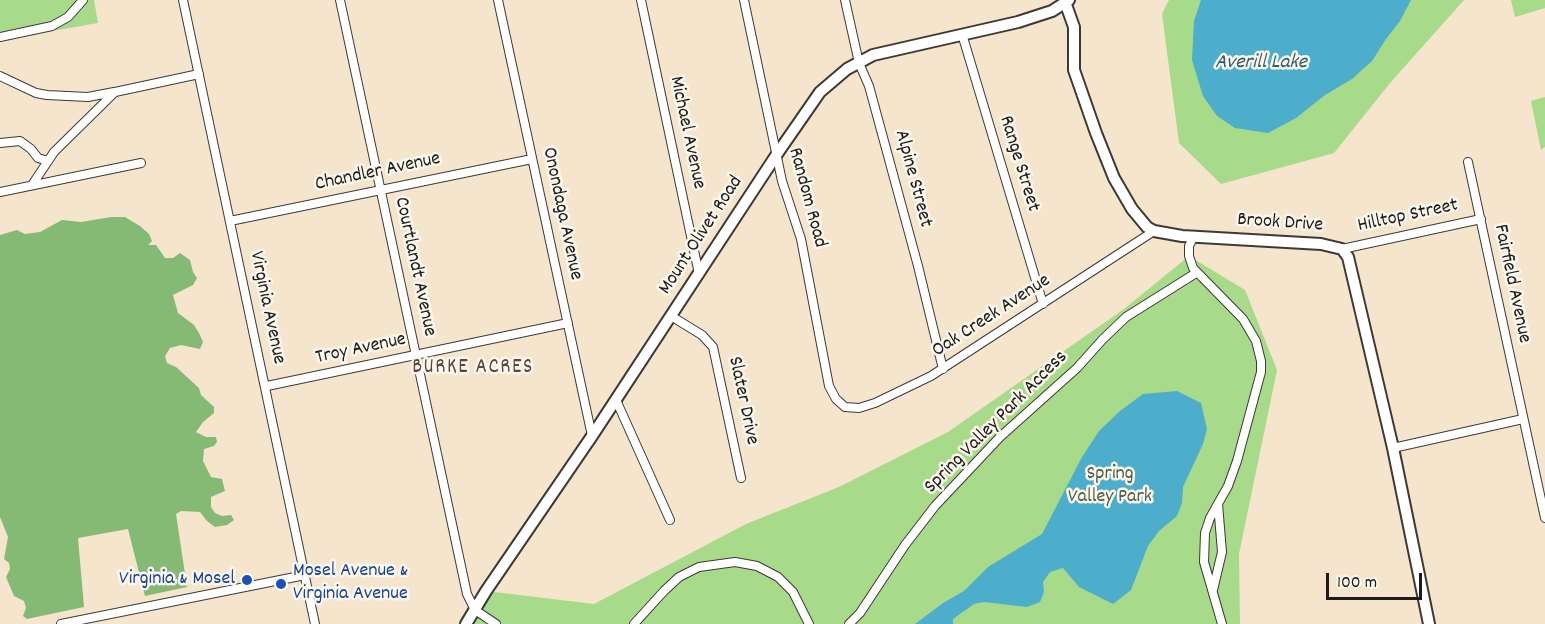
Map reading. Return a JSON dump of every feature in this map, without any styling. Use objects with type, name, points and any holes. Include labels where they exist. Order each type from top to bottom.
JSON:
[{"type":"street","points":[[0,38],[52,26],[68,17],[83,0]]},
{"type":"street","name":"Virginia Avenue","points":[[183,0],[267,386],[315,624]]},
{"type":"street","name":"Courtlandt Avenue","points":[[340,0],[467,594],[475,610]]},
{"type":"street","name":"Onondaga Avenue","points":[[498,0],[592,436]]},
{"type":"street","name":"Michael Avenue","points":[[641,0],[699,274]]},
{"type":"street","name":"Random Road","points":[[744,0],[782,181],[801,239],[830,386],[839,403]]},
{"type":"street","name":"Alpine Street","points":[[845,0],[859,63],[869,86],[918,266],[943,369]]},
{"type":"street","points":[[1067,1],[1074,27],[1074,70],[1096,133],[1114,178],[1126,200],[1145,225],[1154,231]]},
{"type":"street","name":"Mount Olivet Road","points":[[466,624],[820,92],[847,69],[889,51],[1028,19],[1052,11],[1067,1]]},
{"type":"street","name":"Range Street","points":[[962,34],[1043,304]]},
{"type":"street","points":[[0,76],[36,93],[77,98],[199,74]]},
{"type":"street","points":[[32,185],[48,161],[115,92]]},
{"type":"street","points":[[0,142],[20,141],[38,158],[48,161]]},
{"type":"street","name":"Chandler Avenue","points":[[231,221],[532,159]]},
{"type":"street","name":"Fairfield Avenue","points":[[1468,162],[1545,518]]},
{"type":"street","points":[[0,192],[141,163]]},
{"type":"street","name":"Hilltop Street","points":[[1342,249],[1356,244],[1481,219]]},
{"type":"street","name":"Brook Drive","points":[[1154,231],[1194,236],[1303,242],[1342,249],[1351,264],[1393,448],[1429,624]]},
{"type":"street","name":"Oak Creek Avenue","points":[[839,403],[851,409],[875,404],[915,386],[1154,231]]},
{"type":"street","points":[[1194,236],[1189,246],[1189,256],[1196,273],[1244,319],[1256,341],[1261,361],[1261,372],[1244,440],[1228,486],[1210,518],[1203,547],[1206,576],[1213,590],[1222,624]]},
{"type":"street","name":"Spring Valley Park Access","points":[[849,624],[860,612],[905,545],[935,506],[1000,437],[1077,368],[1102,339],[1126,317],[1196,273]]},
{"type":"street","name":"Slater Drive","points":[[671,316],[702,335],[713,347],[741,478]]},
{"type":"street","name":"Troy Avenue","points":[[267,386],[568,323]]},
{"type":"street","points":[[616,400],[670,520]]},
{"type":"street","points":[[1393,448],[1523,420]]},
{"type":"street","points":[[1213,590],[1222,552],[1218,504]]},
{"type":"street","points":[[634,624],[679,577],[699,567],[735,562],[757,566],[778,577],[793,592],[809,624]]},
{"type":"street","points":[[61,624],[305,575]]},
{"type":"street","points":[[475,610],[496,624]]},
{"type":"green space","points":[[0,0],[94,0],[98,23],[0,40]]},
{"type":"green space","points":[[1169,0],[1464,0],[1390,83],[1334,153],[1221,184],[1179,143],[1162,14]]},
{"type":"green space","points":[[1511,0],[1545,0],[1545,8],[1515,17]]},
{"type":"green space","points":[[1545,97],[1545,147],[1541,150],[1531,101]]},
{"type":"green space","points":[[125,217],[140,226],[149,234],[152,241],[148,245],[156,245],[165,258],[173,258],[180,253],[190,260],[197,278],[193,285],[173,295],[178,313],[194,325],[203,342],[200,349],[181,345],[170,348],[165,356],[167,363],[176,367],[199,388],[201,395],[214,407],[214,413],[196,432],[206,437],[216,437],[217,442],[214,446],[204,449],[203,461],[211,477],[222,479],[225,491],[211,497],[211,507],[215,513],[222,516],[231,515],[234,520],[227,525],[215,527],[200,512],[181,511],[176,514],[187,587],[145,596],[128,529],[78,538],[84,607],[27,619],[23,616],[26,608],[24,601],[14,596],[6,577],[10,569],[9,563],[4,559],[8,537],[0,517],[0,235],[17,230],[25,234],[40,232],[62,220],[81,222]]},
{"type":"green space","name":"Spring Valley Park","points":[[1189,256],[1245,290],[1277,370],[1239,554],[1240,624],[465,624],[486,591],[594,604],[746,524],[839,487],[948,432],[1124,309]]},
{"type":"water","name":"Averill Lake","points":[[1201,0],[1411,0],[1400,21],[1372,61],[1352,79],[1325,95],[1296,118],[1268,133],[1235,128],[1217,116],[1203,96],[1192,60],[1194,21]]},
{"type":"water","points":[[1177,391],[1201,403],[1207,429],[1203,444],[1183,487],[1182,503],[1177,516],[1159,531],[1148,546],[1131,590],[1113,604],[1079,587],[1063,568],[1050,572],[1043,582],[1044,592],[1040,602],[1027,607],[984,602],[974,604],[953,619],[953,624],[915,624],[964,591],[988,567],[1042,534],[1082,457],[1099,431],[1120,411],[1143,394]]},
{"type":"place","name":"Virginia & Mosel","points":[[247,580]]},
{"type":"place","name":"Mosel Avenue & Virginia Avenue","points":[[281,584]]},
{"type":"district","name":"BURKE ACRES","points":[[473,369]]}]
